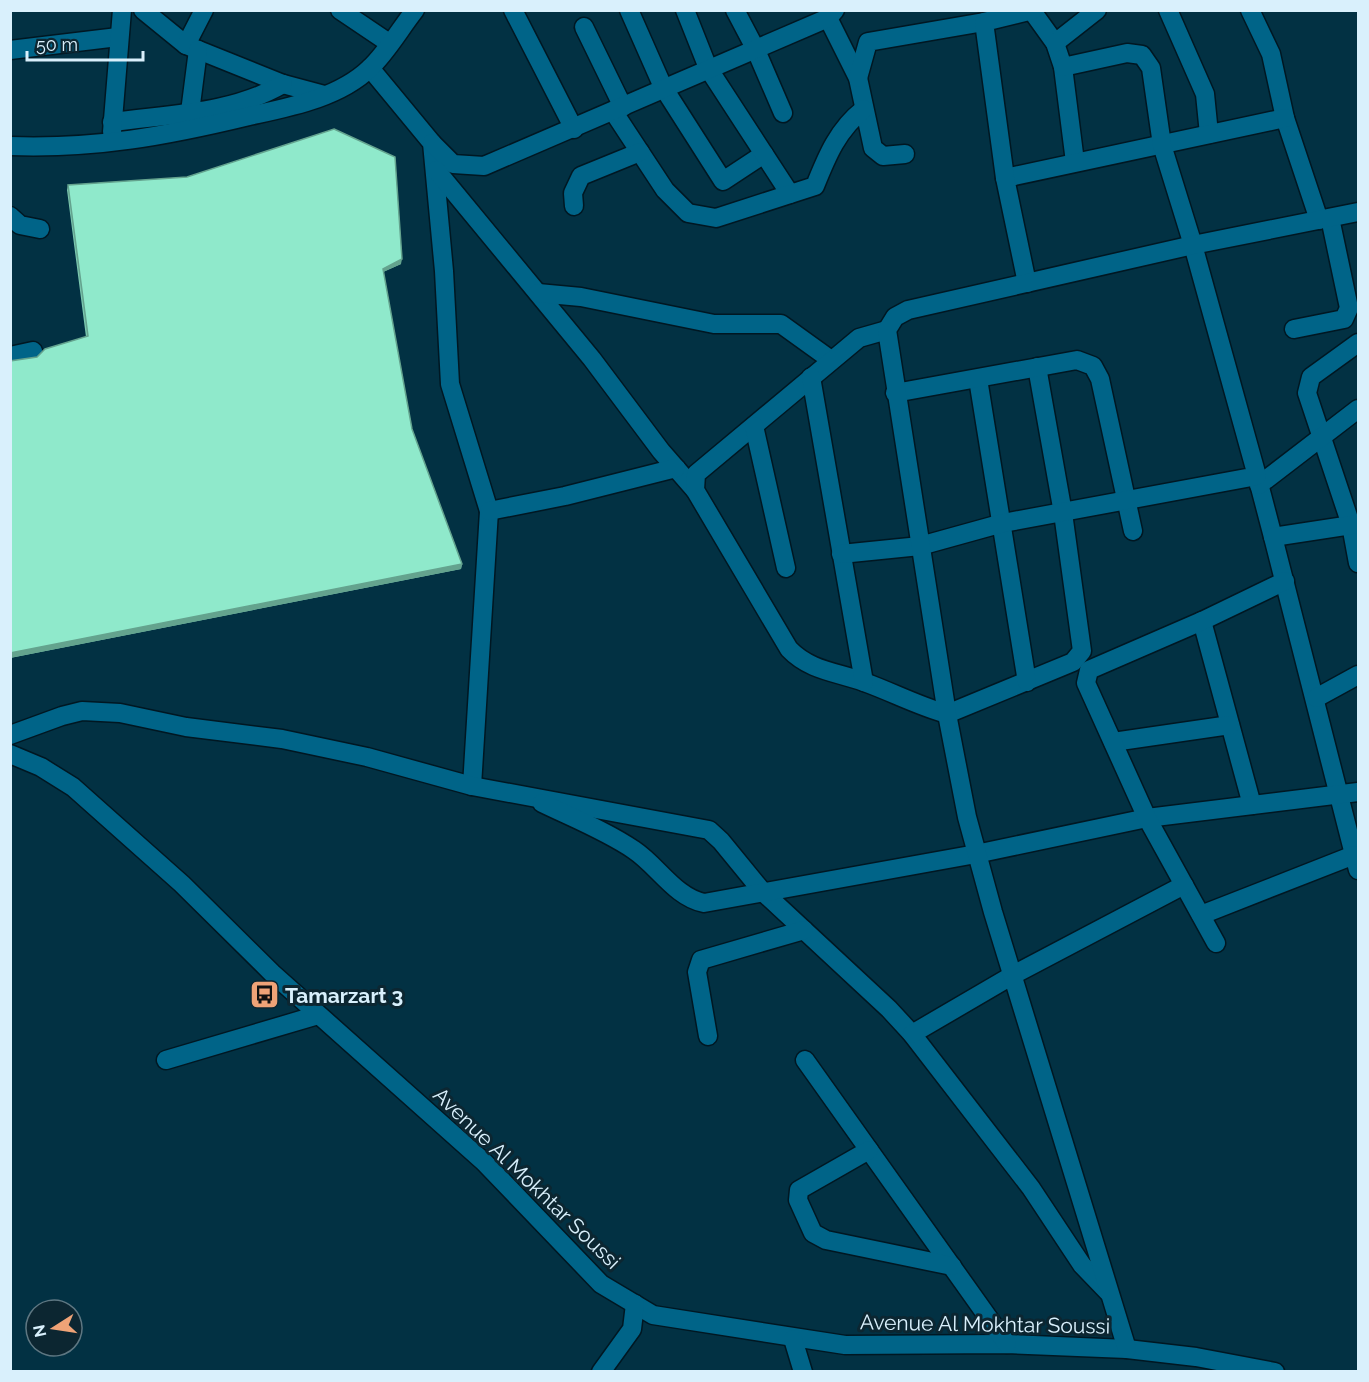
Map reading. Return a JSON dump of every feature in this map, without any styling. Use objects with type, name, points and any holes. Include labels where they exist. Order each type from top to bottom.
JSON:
[{"type":"street","points":[[111,143],[122,10]]},
{"type":"street","points":[[143,10],[192,47],[283,84],[324,96]]},
{"type":"street","points":[[190,112],[192,47],[204,10]]},
{"type":"street","points":[[340,10],[389,43]]},
{"type":"street","points":[[10,146],[48,147],[111,143],[183,132],[324,96],[339,90],[370,68],[415,10]]},
{"type":"street","points":[[513,10],[574,129]]},
{"type":"street","points":[[629,10],[663,87],[740,210]]},
{"type":"street","points":[[685,10],[708,68],[790,194]]},
{"type":"street","points":[[735,10],[755,48],[783,113]]},
{"type":"street","points":[[1055,43],[1097,10]]},
{"type":"street","points":[[1168,10],[1205,94],[1209,134]]},
{"type":"street","points":[[1250,10],[1271,54],[1285,118],[1325,219],[1349,308],[1344,319],[1294,329]]},
{"type":"street","points":[[858,78],[868,42],[1033,11],[1055,43],[1063,67],[1075,162]]},
{"type":"street","points":[[370,68],[432,143],[453,164],[484,166],[574,129],[663,87],[831,14],[858,78],[873,148],[883,156],[905,154]]},
{"type":"street","points":[[984,22],[1005,178],[1028,283]]},
{"type":"street","points":[[584,27],[618,109],[640,152],[665,190],[688,213],[716,218],[815,186],[830,149],[847,122],[864,109]]},
{"type":"street","points":[[10,50],[118,38]]},
{"type":"street","points":[[1063,67],[1136,53],[1148,60],[1151,68],[1162,145],[1193,245],[1280,561],[1357,862],[1201,915]]},
{"type":"street","points":[[112,122],[228,107],[260,97],[283,84]]},
{"type":"street","points":[[1005,178],[1285,118]]},
{"type":"street","points":[[432,143],[436,170],[450,384],[489,511],[472,786]]},
{"type":"street","points":[[574,206],[573,193],[581,176],[640,152]]},
{"type":"street","points":[[723,181],[764,154]]},
{"type":"street","points":[[436,170],[538,293],[695,490],[789,649],[812,667],[864,682],[947,714],[1073,663],[1082,651],[1063,513],[1037,367]]},
{"type":"street","points":[[1127,1349],[976,854],[947,714],[895,393],[887,330],[895,317],[908,310],[1193,245],[1359,212]]},
{"type":"street","points":[[10,216],[20,225],[40,229]]},
{"type":"street","points":[[538,293],[581,297],[714,324],[781,324],[831,360]]},
{"type":"street","points":[[695,490],[696,474],[831,360],[859,338],[887,330]]},
{"type":"street","points":[[1359,343],[1311,377],[1307,393],[1355,525],[1359,563]]},
{"type":"street","points":[[10,356],[33,351]]},
{"type":"street","points":[[895,393],[1077,360],[1093,366],[1100,379],[1133,531]]},
{"type":"street","points":[[811,377],[864,682]]},
{"type":"street","points":[[978,379],[1027,682]]},
{"type":"street","points":[[842,554],[920,546],[1003,524],[1258,481],[1359,409]]},
{"type":"street","points":[[754,426],[786,568]]},
{"type":"street","points":[[489,511],[565,496],[676,468]]},
{"type":"street","points":[[1273,537],[1355,525]]},
{"type":"street","points":[[1216,943],[1147,818],[1086,683],[1089,670],[1202,621],[1285,581]]},
{"type":"street","points":[[1202,621],[1252,806]]},
{"type":"street","points":[[1316,698],[1359,675]]},
{"type":"street","points":[[10,735],[62,716],[101,711],[186,727],[282,738],[367,757],[472,786],[525,794],[709,830],[721,841],[762,891],[889,1009],[912,1034],[1031,1188],[1082,1265],[1111,1295]]},
{"type":"street","points":[[1113,742],[1230,725]]},
{"type":"street","name":"Avenue Al Mokhtar Soussi","points":[[10,754],[40,767],[73,787],[182,884],[318,1015],[484,1162],[601,1284],[653,1315],[845,1346],[1007,1344],[1127,1349],[1196,1357],[1275,1371]]},
{"type":"street","points":[[525,794],[633,849],[693,900],[704,903],[976,854],[1147,818],[1359,792]]},
{"type":"street","points":[[912,1034],[1013,975],[1184,885]]},
{"type":"street","points":[[708,1036],[697,972],[701,960],[804,930]]},
{"type":"street","points":[[166,1060],[318,1015]]},
{"type":"street","points":[[805,1059],[1007,1344]]},
{"type":"street","points":[[869,1150],[799,1190],[798,1200],[813,1233],[826,1240],[952,1266]]},
{"type":"street","points":[[601,1371],[632,1329],[635,1304]]},
{"type":"street","points":[[793,1339],[803,1371]]},
{"type":"building","points":[[334,129],[395,157],[402,259],[383,269],[412,429],[462,564],[10,653],[10,361],[37,357],[45,349],[88,336],[68,185],[187,177]]},
{"type":"place","name":"Tamarzart 3","points":[[264,995]]}]
